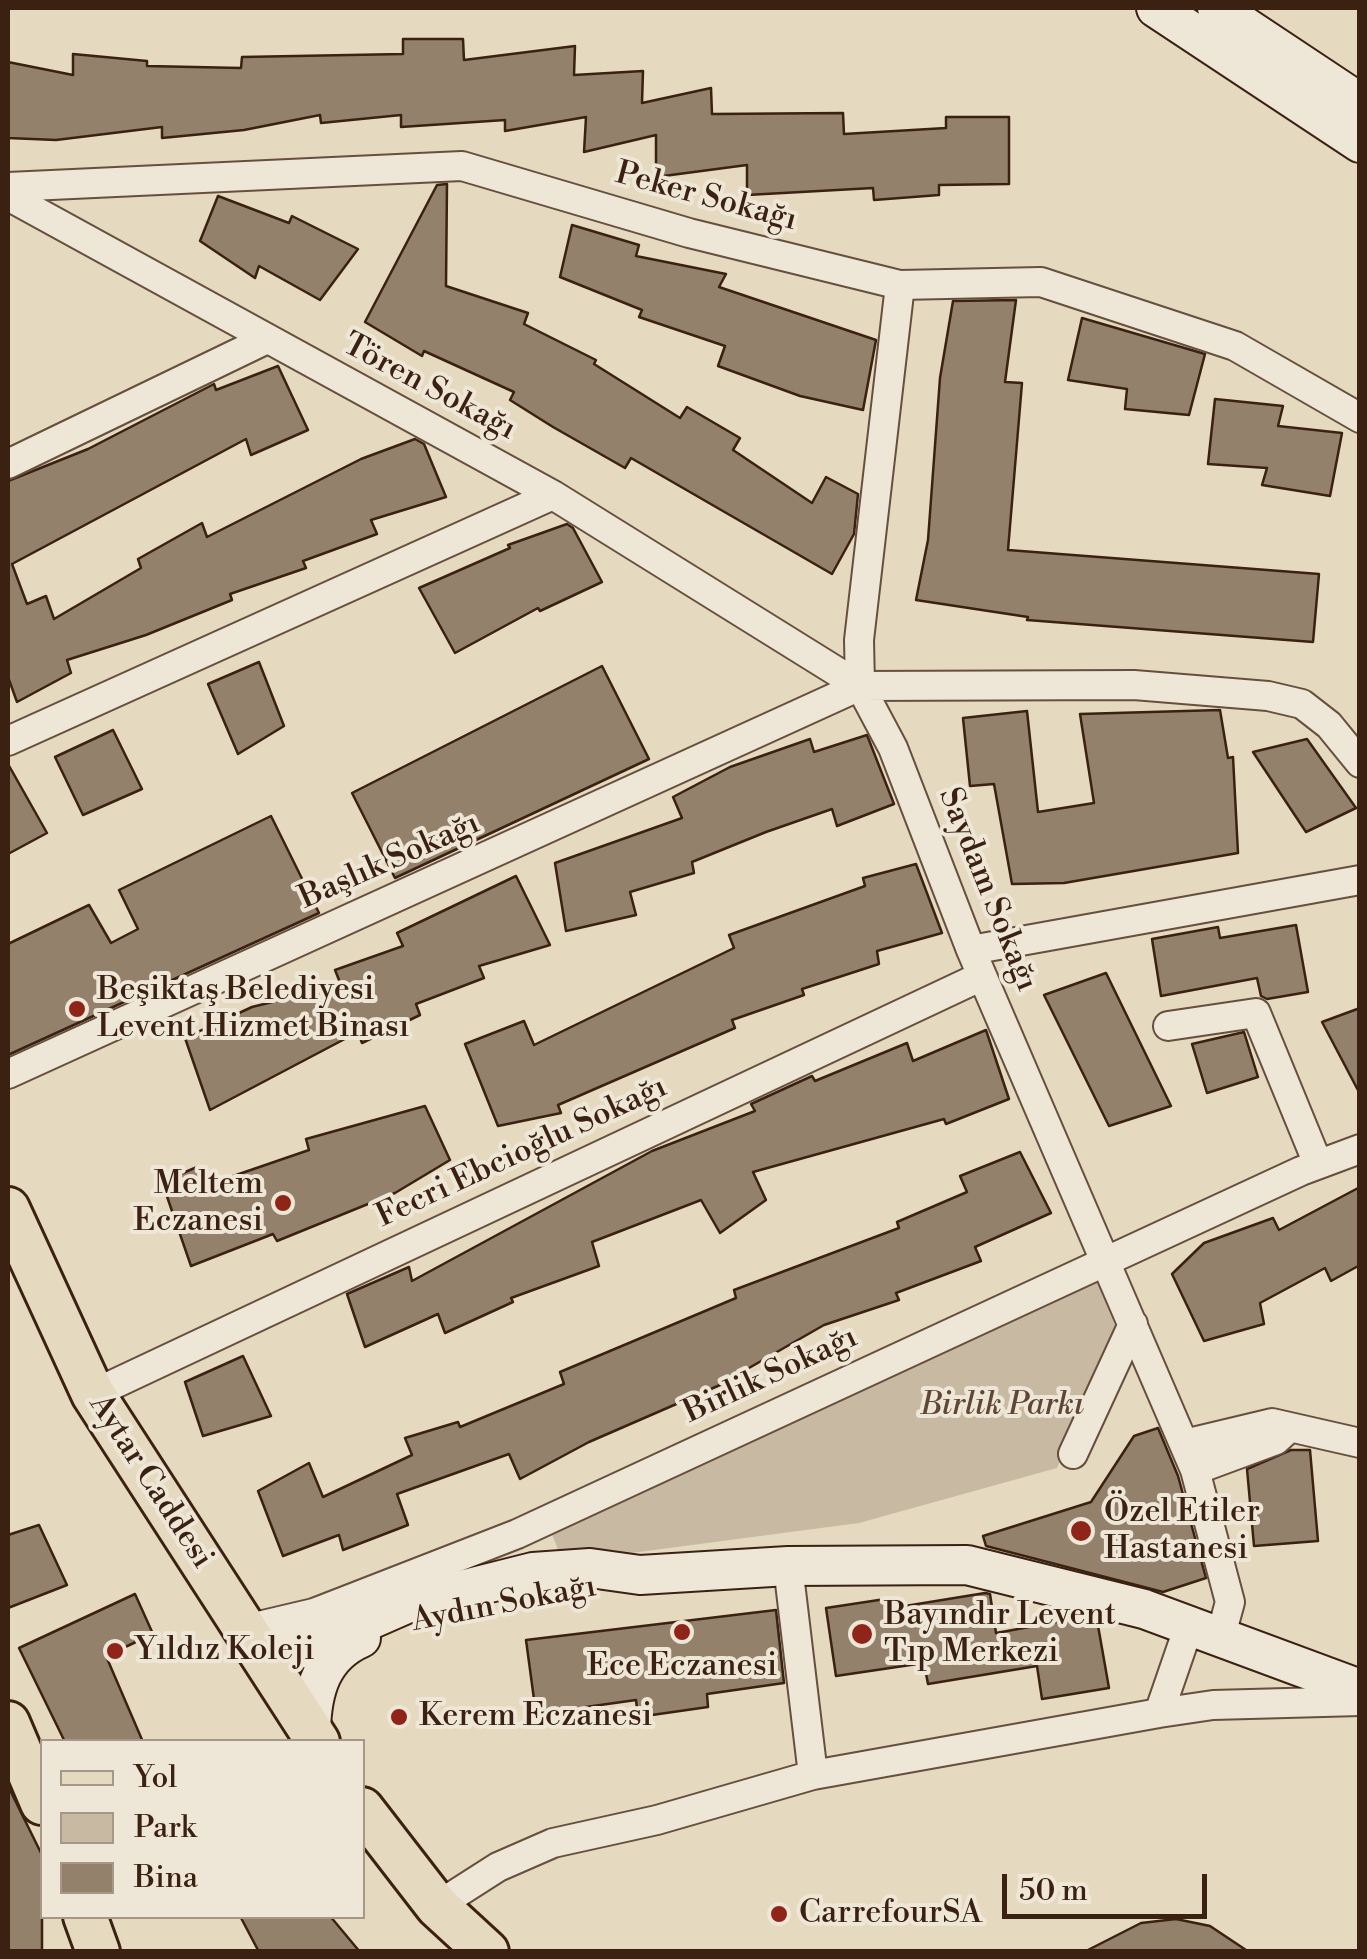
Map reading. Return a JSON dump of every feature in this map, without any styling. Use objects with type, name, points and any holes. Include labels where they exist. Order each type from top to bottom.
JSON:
[{"type":"main road","name":"Aytar Caddesi","points":[[8,1209],[93,1394],[314,1736]]},
{"type":"main road","points":[[8,1723],[40,1798]]},
{"type":"main road","points":[[365,1813],[437,1906],[487,1952]]},
{"type":"main road","points":[[86,1919],[98,1952]]},
{"type":"street","points":[[1156,8],[1360,144]]},
{"type":"street","points":[[1216,8],[1360,103]]},
{"type":"street","name":"Peker Sokağı","points":[[8,187],[462,166],[690,233],[900,285],[1041,282],[1235,346],[1360,418]]},
{"type":"street","name":"Tören Sokağı","points":[[8,196],[553,495],[860,686]]},
{"type":"street","name":"Saydam Sokağı","points":[[900,285],[859,640],[860,686],[892,748],[977,963],[1193,1469],[1230,1602],[1218,1635],[1160,1714]]},
{"type":"street","points":[[8,464],[265,340]]},
{"type":"street","points":[[8,742],[553,495]]},
{"type":"street","points":[[802,714],[809,687],[810,652]]},
{"type":"street","points":[[860,686],[1134,686],[1268,696],[1302,704],[1329,725],[1360,764]]},
{"type":"street","name":"Başlık Sokağı","points":[[8,1074],[860,686]]},
{"type":"street","name":"Fecri Ebcioğlu Sokağı","points":[[93,1394],[977,963],[1360,880]]},
{"type":"street","points":[[1168,1026],[1256,1014],[1318,1164]]},
{"type":"street","name":"Birlik Sokağı","points":[[255,1642],[314,1613],[517,1534],[1318,1164],[1360,1149]]},
{"type":"street","points":[[1073,1454],[1134,1324]]},
{"type":"street","points":[[1193,1469],[1272,1423],[1360,1443]]},
{"type":"street","points":[[517,1534],[533,1572]]},
{"type":"street","name":"Aydın Sokağı","points":[[255,1642],[308,1648],[406,1604],[533,1572],[590,1568],[640,1574],[788,1566],[937,1565],[966,1577],[1218,1635],[1360,1690]]},
{"type":"street","points":[[788,1566],[813,1774]]},
{"type":"street","name":"Aydın Sokağı","points":[[314,1736],[312,1702],[324,1668],[351,1642],[457,1608],[593,1588],[640,1574]]},
{"type":"street","points":[[437,1906],[498,1867],[553,1843],[657,1820],[813,1774],[1213,1705],[1360,1701]]},
{"type":"green space","name":"Birlik Parkı","points":[[1096,1279],[1116,1328],[1057,1468],[859,1523],[563,1562],[549,1527],[648,1490]]},
{"type":"building","points":[[403,39],[463,39],[464,60],[575,46],[574,75],[643,71],[642,103],[711,88],[712,114],[843,113],[844,134],[946,128],[946,117],[1009,117],[1009,184],[939,185],[939,195],[874,200],[873,188],[747,195],[747,165],[656,177],[656,135],[584,152],[586,117],[505,131],[505,120],[401,127],[401,115],[321,123],[320,115],[244,130],[162,138],[162,127],[56,140],[8,138],[8,62],[73,75],[73,54],[147,61],[147,66],[241,68],[242,57],[403,54]]},
{"type":"building","points":[[447,184],[446,286],[528,313],[524,324],[596,360],[594,364],[680,418],[687,407],[740,438],[733,450],[812,503],[826,477],[858,494],[854,534],[832,574],[631,458],[625,468],[553,427],[510,400],[514,392],[424,351],[422,356],[365,322],[437,185]]},
{"type":"building","points":[[218,196],[289,223],[292,216],[358,249],[320,300],[259,266],[255,278],[200,241]]},
{"type":"building","points":[[572,225],[639,245],[636,256],[726,274],[719,287],[876,340],[863,410],[800,396],[718,366],[725,346],[639,317],[642,310],[560,277]]},
{"type":"building","points":[[1016,300],[1005,382],[1022,383],[1008,550],[1319,574],[1313,642],[1027,620],[1028,617],[916,600],[928,540],[940,378],[953,301]]},
{"type":"building","points":[[1082,318],[1205,354],[1189,415],[1125,409],[1127,389],[1068,380]]},
{"type":"building","points":[[278,366],[308,430],[251,455],[246,439],[12,564],[27,604],[46,596],[54,619],[141,568],[138,559],[202,523],[207,537],[361,459],[415,439],[424,444],[446,497],[371,520],[377,534],[303,561],[306,568],[230,594],[232,600],[146,635],[67,660],[71,673],[17,702],[8,677],[8,481],[88,449],[214,384],[216,390]]},
{"type":"building","points":[[1215,399],[1283,406],[1278,426],[1342,433],[1330,496],[1262,485],[1267,468],[1208,464]]},
{"type":"building","points":[[567,524],[573,528],[602,582],[540,611],[538,608],[455,653],[419,588],[510,548],[508,545]]},
{"type":"building","points":[[259,662],[284,726],[238,754],[208,684]]},
{"type":"building","points":[[602,666],[649,759],[395,878],[352,793]]},
{"type":"building","points":[[1220,710],[1228,758],[1233,757],[1238,853],[1064,883],[1012,884],[994,784],[970,786],[963,718],[1027,711],[1038,812],[1094,803],[1080,714]]},
{"type":"building","points":[[113,730],[142,789],[83,815],[55,757]]},
{"type":"building","points":[[867,735],[894,804],[837,826],[832,809],[766,832],[692,862],[694,873],[630,892],[636,915],[566,931],[555,863],[682,818],[673,797],[730,767],[810,739],[814,752]]},
{"type":"building","points":[[1307,739],[1356,808],[1306,832],[1253,752]]},
{"type":"building","points":[[8,764],[47,833],[8,854]]},
{"type":"building","name":"Beşiktaş Belediyesi Levent Hizmet Binası","points":[[271,816],[319,913],[8,1055],[8,944],[89,905],[111,943],[138,929],[119,890]]},
{"type":"building","points":[[916,864],[942,933],[877,951],[879,964],[802,989],[804,995],[732,1020],[735,1028],[558,1105],[561,1113],[498,1126],[465,1044],[524,1021],[534,1045],[734,948],[729,935],[865,886],[863,878]]},
{"type":"building","points":[[516,876],[550,945],[479,966],[484,978],[416,1004],[420,1015],[362,1043],[358,1032],[210,1110],[185,1038],[252,1007],[341,985],[335,970],[403,946],[397,933]]},
{"type":"building","points":[[1296,925],[1308,992],[1267,999],[1261,996],[1257,978],[1161,996],[1152,939],[1218,927],[1220,938]]},
{"type":"building","points":[[1106,973],[1171,1106],[1109,1126],[1044,995]]},
{"type":"building","points":[[1360,1008],[1360,1094],[1322,1022]]},
{"type":"building","points":[[986,1030],[1009,1099],[946,1124],[944,1119],[753,1172],[766,1200],[720,1233],[701,1200],[592,1242],[599,1266],[511,1298],[513,1302],[445,1333],[438,1314],[365,1347],[347,1294],[409,1267],[412,1281],[652,1151],[755,1111],[751,1104],[812,1076],[815,1081],[907,1043],[913,1061]]},
{"type":"building","points":[[1244,1032],[1258,1077],[1207,1093],[1192,1044]]},
{"type":"building","points":[[425,1106],[450,1160],[395,1193],[277,1241],[273,1234],[191,1266],[162,1182],[197,1167],[207,1185],[309,1150],[306,1139]]},
{"type":"building","points":[[1020,1152],[1051,1213],[975,1247],[981,1261],[896,1293],[899,1300],[824,1325],[742,1372],[743,1375],[589,1442],[520,1479],[509,1454],[397,1494],[408,1525],[343,1550],[339,1535],[283,1556],[258,1491],[309,1463],[323,1497],[412,1455],[405,1438],[458,1422],[460,1427],[564,1384],[560,1372],[736,1298],[734,1290],[899,1228],[897,1222],[967,1192],[960,1176]]},
{"type":"building","points":[[1360,1187],[1360,1265],[1331,1281],[1325,1268],[1260,1303],[1264,1324],[1204,1341],[1172,1274],[1204,1243],[1273,1218],[1279,1230]]},
{"type":"building","points":[[243,1356],[271,1416],[203,1436],[185,1382]]},
{"type":"building","points":[[1158,1428],[1178,1476],[1206,1578],[1163,1592],[986,1546],[983,1536],[1091,1502],[1134,1436]]},
{"type":"building","points":[[1291,1450],[1310,1450],[1318,1541],[1254,1546],[1247,1469]]},
{"type":"building","points":[[39,1525],[67,1585],[8,1608],[8,1535]]},
{"type":"building","points":[[135,1594],[153,1634],[106,1656],[142,1739],[64,1739],[19,1648]]},
{"type":"building","points":[[990,1594],[996,1633],[1084,1617],[1097,1620],[1109,1688],[1042,1699],[1037,1666],[928,1684],[924,1663],[836,1676],[826,1608],[892,1598],[893,1608]]},
{"type":"building","points":[[776,1610],[784,1683],[707,1694],[708,1707],[638,1717],[636,1700],[536,1714],[526,1640]]},
{"type":"building","points":[[8,1786],[40,1851],[42,1952],[8,1952]]},
{"type":"building","points":[[242,1919],[332,1919],[360,1952],[259,1952]]},
{"type":"building","points":[[1176,1919],[1210,1926],[1249,1952],[1084,1952],[1141,1923]]},
{"type":"place","name":"Beşiktaş Belediyesi Levent Hizmet Binası","points":[[77,1009]]},
{"type":"place","name":"Meltem Eczanesi","points":[[283,1203]]},
{"type":"place","name":"Özel Etiler Hastanesi","points":[[1081,1531]]},
{"type":"place","name":"Ece Eczanesi","points":[[682,1632]]},
{"type":"place","name":"Bayındır Levent Tıp Merkezi","points":[[862,1634]]},
{"type":"place","name":"Yıldız Koleji","points":[[115,1651]]},
{"type":"place","name":"Kerem Eczanesi","points":[[399,1717]]},
{"type":"place","name":"CarrefourSA","points":[[779,1914]]}]
